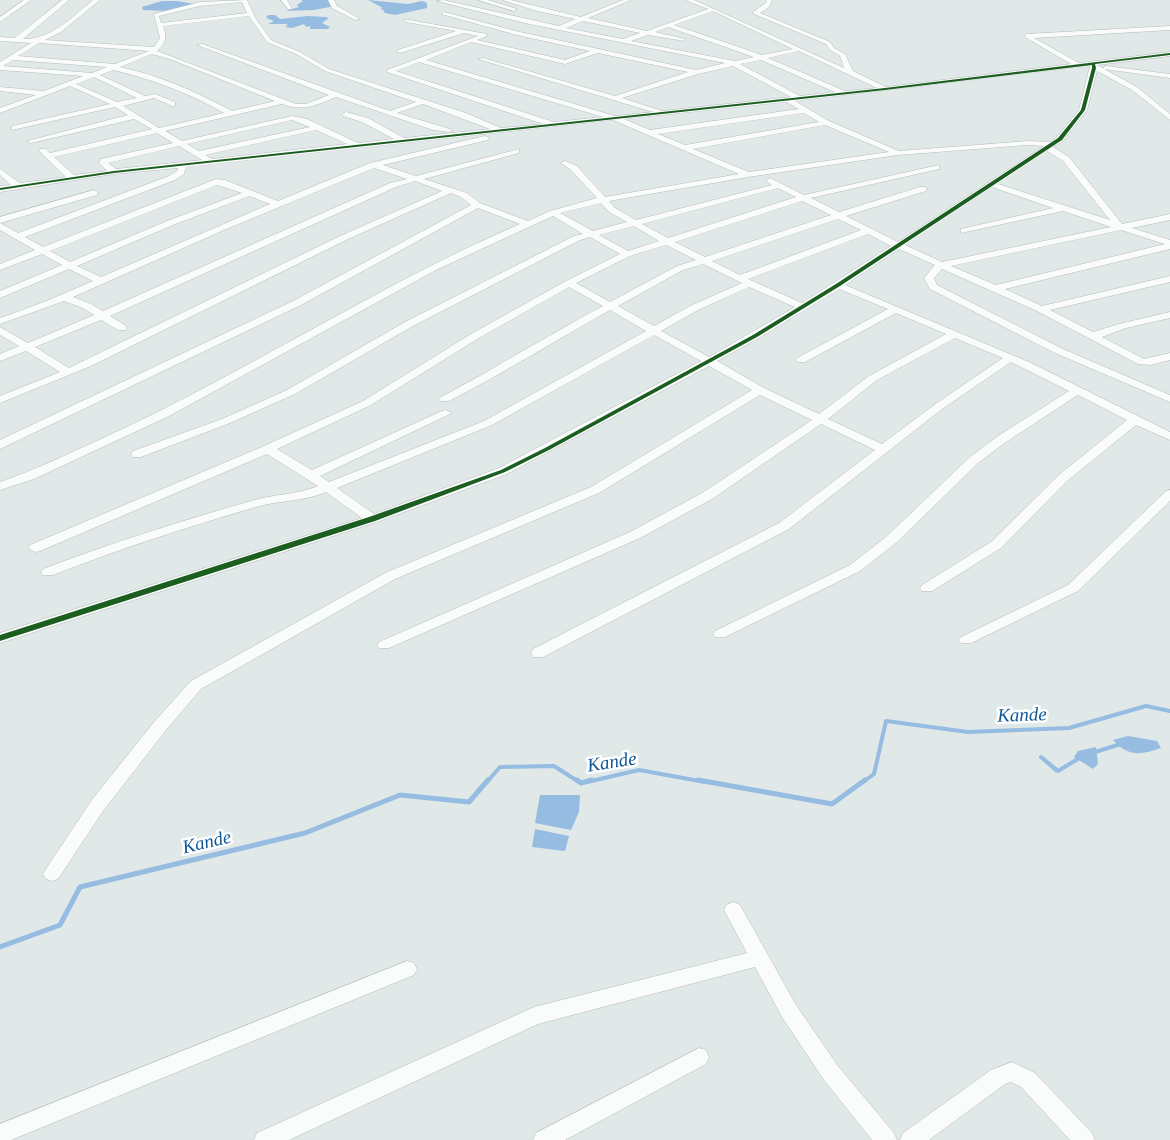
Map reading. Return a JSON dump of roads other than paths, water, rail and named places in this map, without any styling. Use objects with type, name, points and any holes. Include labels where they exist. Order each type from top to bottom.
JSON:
[{"type":"street","points":[[0,20],[28,0]]},
{"type":"street","points":[[18,39],[66,0]]},
{"type":"street","points":[[0,67],[40,40],[60,31],[97,0]]},
{"type":"street","points":[[0,111],[154,51],[162,38],[163,30],[157,14],[200,4],[244,0],[269,41],[298,53],[327,70],[423,102],[500,131]]},
{"type":"street","points":[[284,0],[290,8]]},
{"type":"street","points":[[331,0],[334,7],[357,19]]},
{"type":"street","points":[[445,0],[440,1],[512,19],[733,64],[798,98]]},
{"type":"street","points":[[481,0],[503,7],[583,19],[684,40]]},
{"type":"street","points":[[505,0],[536,11]]},
{"type":"street","points":[[497,52],[583,19],[624,0]]},
{"type":"street","points":[[688,0],[713,9],[885,89]]},
{"type":"street","points":[[768,0],[770,1],[767,6],[755,13],[828,43],[843,55],[850,73]]},
{"type":"street","points":[[473,41],[565,62],[713,9]]},
{"type":"street","points":[[512,19],[536,11]]},
{"type":"street","points":[[160,25],[251,14]]},
{"type":"street","points":[[444,14],[594,52],[696,72]]},
{"type":"street","points":[[406,20],[485,35],[389,71],[555,125]]},
{"type":"street","points":[[668,25],[760,57],[844,93]]},
{"type":"street","points":[[1077,65],[1027,36],[1170,28]]},
{"type":"street","points":[[400,52],[463,31]]},
{"type":"street","points":[[0,39],[40,40],[154,51],[295,106],[307,106],[336,95]]},
{"type":"street","points":[[200,45],[336,95],[442,130],[462,130],[482,123]]},
{"type":"street","points":[[616,98],[696,72],[800,49]]},
{"type":"street","points":[[1093,66],[1170,54]]},
{"type":"street","points":[[489,56],[477,60],[616,98],[663,113]]},
{"type":"street","points":[[13,58],[86,62],[128,69],[208,101],[230,113]]},
{"type":"street","points":[[420,60],[614,118],[748,175]]},
{"type":"street","points":[[452,70],[466,64]]},
{"type":"street","points":[[0,189],[114,172],[885,89],[1077,65],[1170,76]]},
{"type":"street","points":[[1093,66],[1113,75],[1151,99],[1170,118]]},
{"type":"street","points":[[0,638],[372,519],[503,471],[547,449],[755,336],[803,307],[1060,139],[1083,110],[1093,66]]},
{"type":"street","points":[[0,67],[95,75],[143,98]]},
{"type":"street","points":[[27,80],[44,71]]},
{"type":"street","points":[[70,84],[114,104],[210,162]]},
{"type":"street","points":[[9,89],[18,85]]},
{"type":"street","points":[[0,89],[45,94]]},
{"type":"street","points":[[8,121],[158,96],[172,104]]},
{"type":"street","points":[[35,548],[268,449],[367,404],[422,368],[569,283],[627,254],[802,198],[936,167],[826,123],[787,99]]},
{"type":"street","points":[[47,156],[284,101]]},
{"type":"street","points":[[390,113],[423,102]]},
{"type":"street","points":[[0,104],[15,105]]},
{"type":"street","points":[[647,133],[804,111]]},
{"type":"street","points":[[346,114],[365,120],[402,140]]},
{"type":"street","points":[[31,141],[135,116]]},
{"type":"street","points":[[114,172],[103,163],[104,161],[292,118],[297,118],[357,146]]},
{"type":"street","points":[[8,121],[71,177]]},
{"type":"street","points":[[683,148],[826,123]]},
{"type":"street","points":[[197,154],[318,128]]},
{"type":"street","points":[[0,321],[64,297],[373,165],[456,147],[518,129]]},
{"type":"street","points":[[0,486],[30,476],[165,414],[435,267],[526,224],[584,203],[748,175],[898,153],[1028,143],[1049,146],[1066,159],[1120,227]]},
{"type":"street","points":[[0,358],[232,259],[393,185],[516,152]]},
{"type":"street","points":[[566,163],[574,168],[612,210],[666,241],[745,281],[803,307]]},
{"type":"street","points":[[18,236],[172,178],[181,172],[182,165]]},
{"type":"street","points":[[373,165],[464,194],[477,205],[526,224]]},
{"type":"street","points":[[0,171],[18,186]]},
{"type":"street","points":[[759,174],[778,186],[867,231],[1041,309],[1145,363],[1170,356]]},
{"type":"street","points":[[0,267],[216,182],[222,182],[278,204]]},
{"type":"street","points":[[990,184],[1170,244]]},
{"type":"street","points":[[137,454],[226,421],[291,392],[409,324],[588,233],[778,186]]},
{"type":"street","points":[[445,399],[501,370],[564,331],[680,268],[856,209],[923,189]]},
{"type":"street","points":[[0,400],[68,372],[187,317],[345,237],[451,190]]},
{"type":"street","points":[[0,295],[170,223],[249,192]]},
{"type":"street","points":[[0,220],[94,193]]},
{"type":"street","points":[[0,446],[297,303],[477,205]]},
{"type":"street","points":[[964,232],[1063,208]]},
{"type":"street","points":[[553,213],[627,254]]},
{"type":"street","points":[[1170,217],[940,265],[929,278],[933,287],[1059,351],[1170,400]]},
{"type":"street","points":[[0,226],[44,250],[68,266],[101,281]]},
{"type":"street","points":[[48,572],[113,547],[257,503],[298,498],[488,423],[745,281],[867,231]]},
{"type":"street","points":[[994,289],[1170,244]]},
{"type":"street","points":[[1041,309],[1170,279]]},
{"type":"street","points":[[569,283],[760,390],[884,450]]},
{"type":"street","points":[[838,285],[1009,359],[1170,436]]},
{"type":"street","points":[[64,297],[87,306],[122,328]]},
{"type":"street","points":[[801,360],[896,309]]},
{"type":"street","points":[[1094,336],[1123,326],[1170,315]]},
{"type":"street","points":[[0,330],[68,372]]},
{"type":"street","points":[[384,645],[635,535],[707,496],[819,420],[874,378],[954,334]]},
{"type":"street","points":[[538,653],[784,526],[938,407],[1009,359]]},
{"type":"street","points":[[52,874],[97,806],[160,726],[196,685],[390,576],[595,490],[760,390]]},
{"type":"street","points":[[720,634],[855,568],[891,540],[974,460],[1002,439],[1077,391]]},
{"type":"street","points":[[311,475],[446,413]]},
{"type":"street","points":[[927,588],[996,545],[1063,478],[1134,420]]},
{"type":"street","points":[[268,449],[311,475],[372,519]]},
{"type":"street","points":[[966,640],[1073,588],[1170,494]]},
{"type":"street","points":[[733,910],[789,1011],[830,1073],[886,1140]]},
{"type":"street","points":[[278,1137],[534,1016],[760,958]]},
{"type":"street","points":[[0,1134],[407,969]]},
{"type":"street","points":[[544,1140],[699,1057]]},
{"type":"street","points":[[910,1140],[998,1077],[1012,1072],[1028,1080],[1084,1140]]},
{"type":"water","points":[[301,0],[332,0],[335,6],[314,10],[285,11],[299,7],[297,5],[303,1]]},
{"type":"water","points":[[368,0],[408,4],[422,1],[427,3],[427,8],[395,15],[383,12],[385,11],[380,9],[383,8]]},
{"type":"water","points":[[162,1],[194,4],[167,11],[143,10],[142,7]]},
{"type":"water","points":[[268,15],[275,15],[280,19],[308,16],[326,17],[329,18],[322,23],[330,27],[328,29],[310,29],[310,26],[306,27],[304,24],[292,28],[285,27],[288,25],[286,24],[268,24],[274,21],[266,18]]},
{"type":"water","points":[[1128,736],[1157,741],[1161,748],[1135,753],[1124,749],[1113,740]]},
{"type":"water","points":[[1096,747],[1098,764],[1093,769],[1074,757],[1078,751]]},
{"type":"water","points":[[540,795],[580,795],[579,812],[571,830],[535,823]]},
{"type":"water","points":[[535,829],[569,836],[565,851],[532,847]]},
{"type":"waterway","name":"Kande","points":[[863,782],[874,774],[886,721],[968,732],[1069,728],[1146,706],[1170,711]]},
{"type":"waterway","points":[[1092,753],[1121,744]]},
{"type":"waterway","points":[[1056,770],[1041,757],[1058,771],[1081,757]]},
{"type":"waterway","name":"Kande","points":[[487,782],[500,767],[554,766],[579,782]]},
{"type":"waterway","name":"Kande","points":[[587,782],[639,770],[705,782]]},
{"type":"waterway","name":"Kande","points":[[0,947],[60,925],[80,887],[305,833],[400,795],[469,802],[488,780]]},
{"type":"waterway","name":"Kande","points":[[577,780],[581,783],[592,780]]},
{"type":"waterway","name":"Kande","points":[[698,780],[832,804],[865,780]]}]
